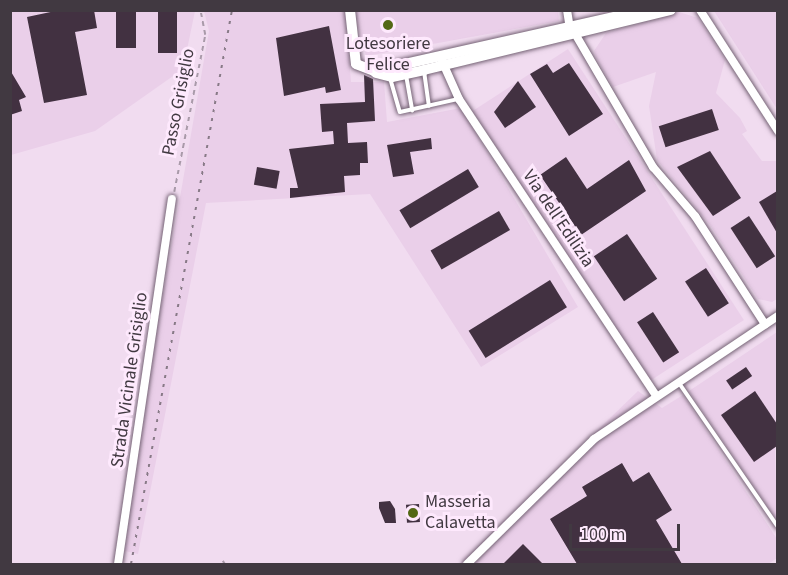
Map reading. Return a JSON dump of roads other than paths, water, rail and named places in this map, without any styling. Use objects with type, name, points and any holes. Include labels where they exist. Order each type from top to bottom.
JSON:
[{"type":"street","points":[[350,10],[356,64],[389,77],[424,70],[442,62]]},
{"type":"street","points":[[567,10],[574,33],[653,167],[695,216],[765,324]]},
{"type":"street","points":[[574,33],[644,10]]},
{"type":"street","points":[[374,71],[442,62],[671,10]]},
{"type":"street","points":[[700,10],[777,131]]},
{"type":"street","name":"Via dell'Edilizia","points":[[442,62],[459,99],[655,394]]},
{"type":"street","name":"Strada Vicinale Grisiglio","points":[[118,564],[172,199]]},
{"type":"street","points":[[466,564],[594,439],[655,394],[777,316]]},
{"type":"lane","points":[[424,70],[429,106]]},
{"type":"lane","points":[[406,74],[412,110]]},
{"type":"lane","points":[[389,77],[395,110],[412,110],[459,99]]},
{"type":"lane","points":[[677,380],[777,527]]},
{"type":"railway","points":[[131,564],[232,10]]},
{"type":"place","name":"Lotesoriere Felice","points":[[388,25]]},
{"type":"place","name":"Masseria Calavetta","points":[[413,513]]}]
